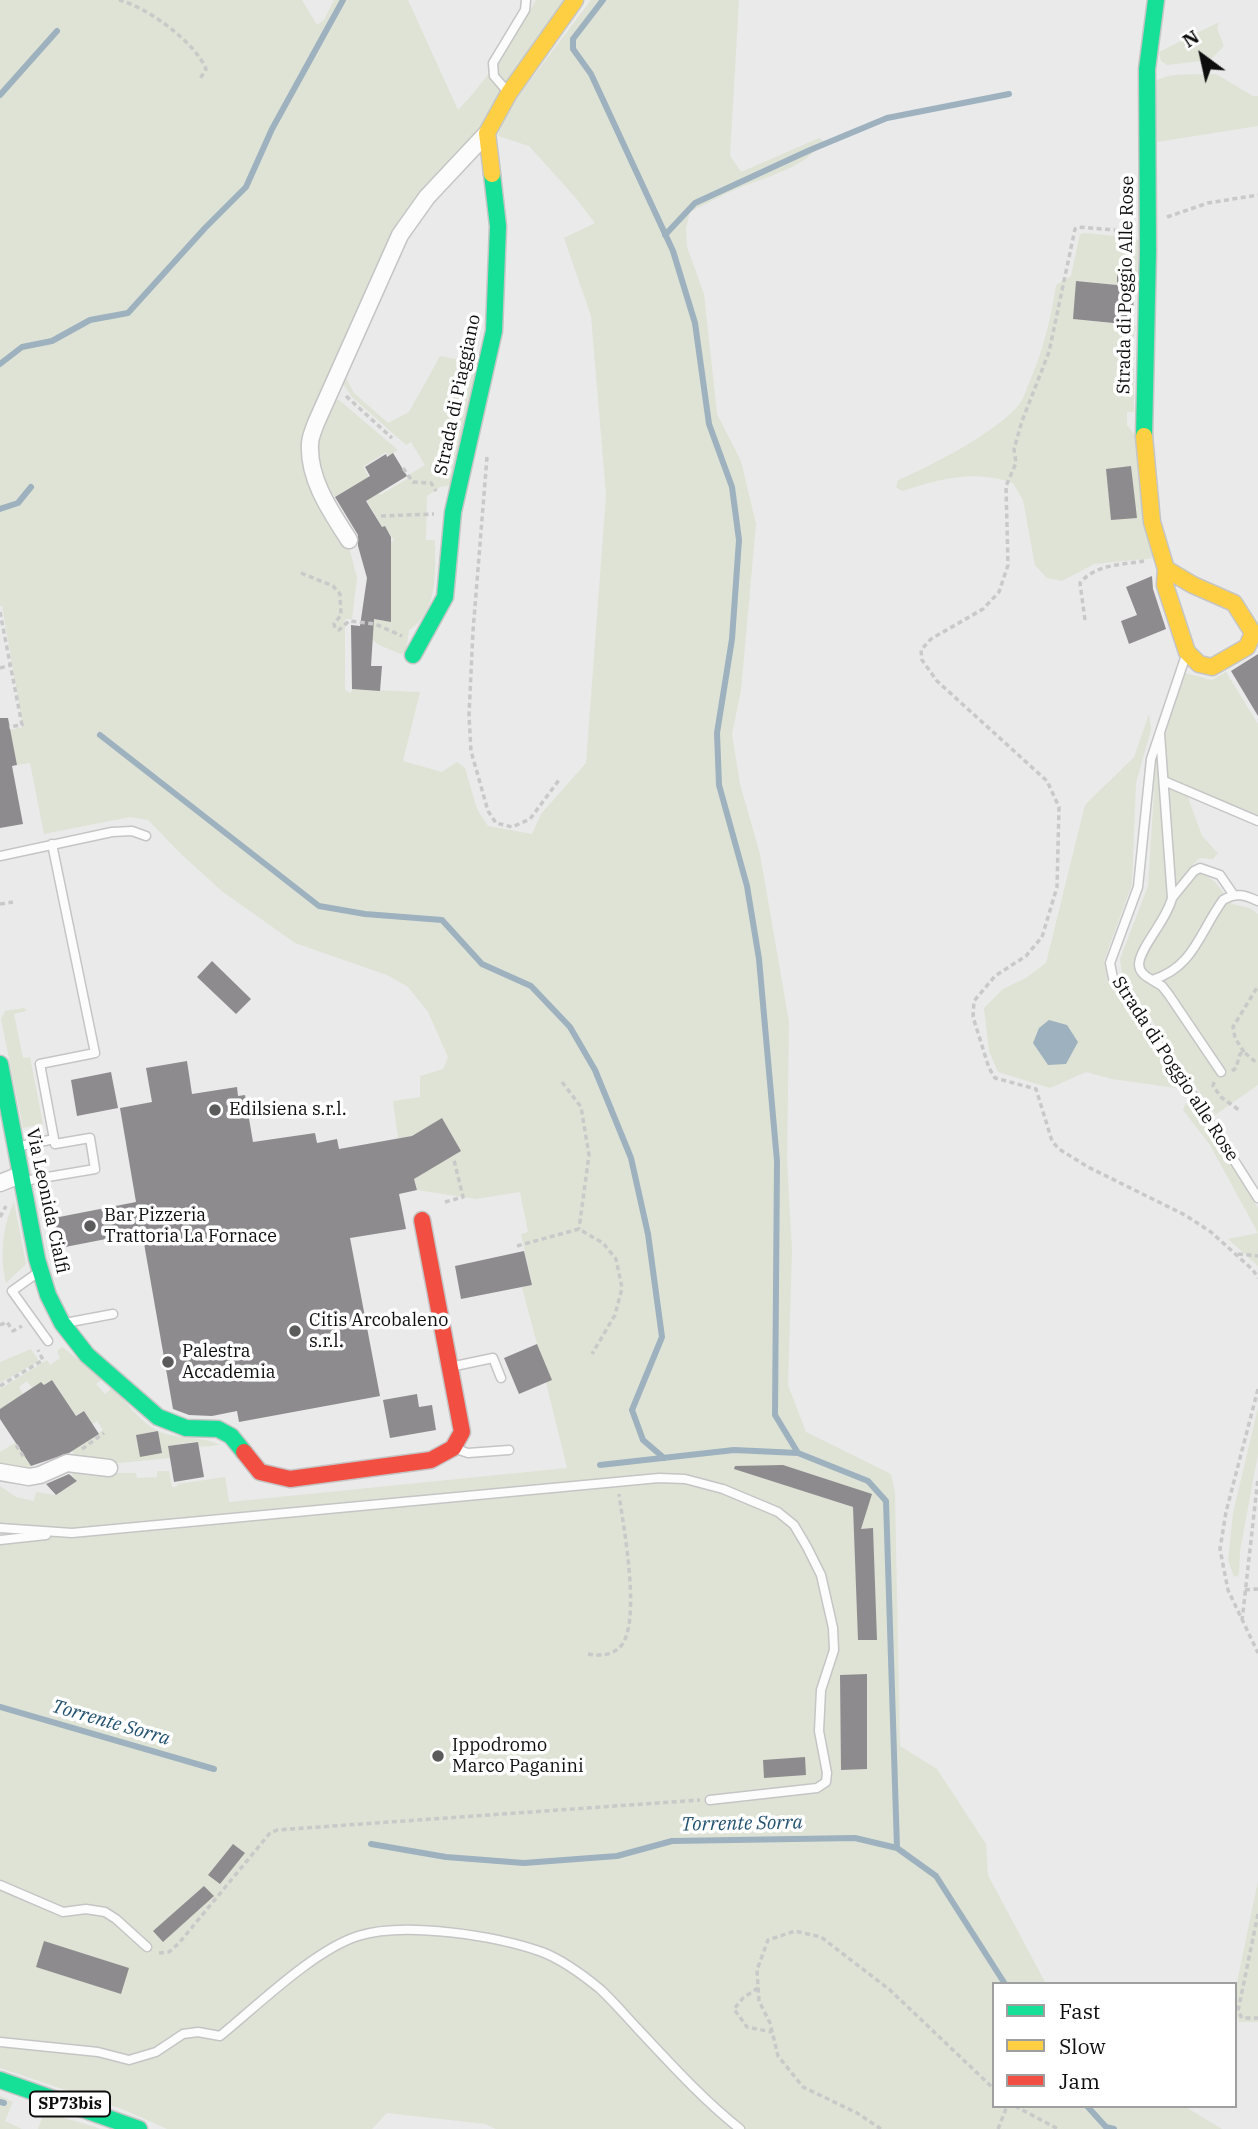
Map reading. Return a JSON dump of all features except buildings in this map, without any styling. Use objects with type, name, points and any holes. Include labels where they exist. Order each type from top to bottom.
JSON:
[{"type":"street","points":[[349,540],[321,495],[312,464],[310,443],[316,423],[400,235],[427,197],[487,134],[509,93],[575,0]]},
{"type":"street","name":"Strada di Poggio Alle Rose","points":[[1156,0],[1147,69],[1148,212],[1143,421],[1152,522],[1164,564],[1165,585],[1187,652]]},
{"type":"street","name":"Strada di Piaggiano","points":[[417,648],[445,597],[453,512],[494,331],[498,226],[487,134]]},
{"type":"street","points":[[1164,564],[1194,585],[1234,603],[1253,633],[1247,647],[1212,667],[1199,664],[1187,652]]},
{"type":"street","name":"Via Leonida Cialfi","points":[[0,1064],[40,1271],[48,1295],[62,1323],[87,1355],[158,1417],[186,1428],[218,1429],[231,1436],[260,1472],[290,1479],[431,1460],[453,1448]]},
{"type":"street","points":[[0,1183],[21,1179]]},
{"type":"street","points":[[422,1220],[462,1432],[453,1448]]},
{"type":"street","points":[[0,1472],[29,1477],[67,1463],[109,1468]]},
{"type":"street","name":"SP73bis","points":[[0,2080],[139,2129]]},
{"type":"lane","points":[[509,93],[494,76],[493,63],[525,10],[526,0]]},
{"type":"lane","name":"Strada di Poggio alle Rose","points":[[1187,652],[1150,759],[1138,887],[1110,963],[1113,978],[1192,1094],[1258,1198]]},
{"type":"lane","points":[[1160,731],[1172,898],[1169,911],[1141,956],[1139,966],[1143,976],[1162,986],[1222,1072]]},
{"type":"lane","points":[[1164,781],[1258,821]]},
{"type":"lane","points":[[0,856],[122,831],[146,836]]},
{"type":"lane","points":[[21,1179],[95,1169],[90,1138],[55,1144],[40,1064],[96,1053],[52,844]]},
{"type":"lane","points":[[1172,898],[1194,871],[1200,868],[1220,875],[1233,894]]},
{"type":"lane","points":[[1152,980],[1170,975],[1184,963],[1223,900],[1233,894],[1245,895],[1258,901]]},
{"type":"lane","points":[[15,1147],[54,1139]]},
{"type":"lane","points":[[40,1271],[12,1291],[48,1341]]},
{"type":"lane","points":[[62,1323],[113,1314]]},
{"type":"lane","points":[[450,1367],[493,1358],[501,1378]]},
{"type":"lane","points":[[453,1448],[468,1453],[509,1450]]},
{"type":"lane","points":[[0,1539],[659,1478],[685,1479],[723,1489],[778,1512],[793,1525],[807,1547],[825,1589],[833,1628],[834,1650],[821,1690],[820,1704],[819,1731],[827,1773],[826,1782],[817,1788],[710,1800]]},
{"type":"lane","points":[[0,1528],[72,1533]]},
{"type":"lane","points":[[0,1885],[63,1912],[86,1909],[104,1912],[116,1919],[147,1947]]},
{"type":"lane","points":[[0,2042],[98,2052],[129,2060],[156,2052],[183,2034],[198,2032],[220,2036],[320,1955],[357,1936],[386,1931],[447,1932],[507,1943],[543,1953],[568,1965],[601,1991],[678,2071],[740,2129]]},
{"type":"path","points":[[119,0],[154,15],[201,58],[206,69],[200,79]]},
{"type":"path","points":[[1148,212],[1168,218],[1209,202],[1258,195]]},
{"type":"path","points":[[1147,233],[1078,227],[1075,229],[1049,352],[1022,421],[1014,449],[1016,463],[1006,486],[1008,565],[999,592],[983,609],[931,639],[921,650],[922,660],[937,681],[1047,781],[1059,807],[1057,887],[1042,937],[1026,956],[995,976],[974,1001],[973,1017],[989,1068],[995,1078],[1036,1089],[1052,1141],[1059,1149],[1088,1167],[1185,1215],[1211,1232],[1253,1270],[1258,1279]]},
{"type":"path","points":[[335,380],[350,400],[392,438]]},
{"type":"path","points":[[488,454],[473,631],[469,715],[471,751],[488,811],[496,823],[512,827],[530,819],[559,780]]},
{"type":"path","points":[[403,468],[413,482],[431,483],[453,512]]},
{"type":"path","points":[[381,516],[453,512]]},
{"type":"path","points":[[1085,620],[1080,583],[1088,574],[1098,568],[1164,564]]},
{"type":"path","points":[[301,573],[333,586],[340,594],[341,615],[334,624],[335,628],[339,629],[349,621],[375,624],[408,638],[417,648]]},
{"type":"path","points":[[0,612],[22,725],[9,727]]},
{"type":"path","points":[[0,668],[11,665]]},
{"type":"path","points":[[0,904],[13,901]]},
{"type":"path","points":[[1258,986],[1233,1027],[1235,1038],[1244,1052],[1258,1064]]},
{"type":"path","points":[[1239,1110],[1221,1097],[1213,1086],[1215,1076],[1237,1068],[1237,1059],[1244,1052]]},
{"type":"path","points":[[562,1082],[581,1107],[589,1154],[579,1229]]},
{"type":"path","points":[[445,1202],[463,1197],[454,1160]]},
{"type":"path","points":[[0,1217],[6,1206]]},
{"type":"path","points":[[517,1246],[579,1229],[603,1243],[616,1259],[622,1289],[615,1315],[592,1354]]},
{"type":"path","points":[[1236,1254],[1258,1256]]},
{"type":"path","points":[[0,1325],[7,1322],[11,1328]]},
{"type":"path","points":[[0,1386],[44,1360],[36,1348],[48,1341]]},
{"type":"path","points":[[1258,1389],[1237,1465],[1220,1549],[1228,1590],[1258,1653]]},
{"type":"path","points":[[1242,1621],[1258,1478]]},
{"type":"path","points":[[588,1654],[609,1654],[620,1648],[627,1636],[630,1617],[629,1573],[618,1482]]},
{"type":"path","points":[[1245,1590],[1258,1590]]},
{"type":"path","points":[[147,1947],[157,1953],[169,1952],[270,1833],[277,1830],[710,1800]]},
{"type":"path","points":[[1258,1914],[1238,2011],[1242,2018],[1258,2018]]},
{"type":"path","points":[[881,2129],[857,2113],[803,2087],[778,2056],[770,2023],[758,2001],[757,1970],[768,1940],[795,1931],[821,1937],[890,1990],[992,2087]]},
{"type":"path","points":[[758,1988],[743,1998],[734,2009],[747,2027],[772,2032]]},
{"type":"path","points":[[998,2129],[1006,2108]]},
{"type":"path","points":[[1019,2108],[1058,2129]]},
{"type":"shaded area","points":[[0,0],[302,0],[317,25],[324,20],[334,0],[408,0],[458,110],[500,58],[536,0],[569,0],[483,130],[423,193],[306,442],[349,547],[357,578],[352,619],[345,619],[345,690],[351,693],[352,689],[420,692],[403,761],[442,772],[457,762],[465,768],[477,809],[488,826],[532,834],[541,814],[586,763],[606,495],[591,316],[564,238],[595,223],[529,146],[498,136],[513,103],[591,0],[739,0],[730,156],[741,172],[819,138],[823,141],[796,165],[690,212],[686,228],[687,247],[704,294],[717,414],[741,461],[756,524],[741,690],[732,734],[740,784],[760,854],[789,1022],[787,1160],[792,1250],[788,1385],[806,1432],[891,1474],[895,1493],[900,1746],[937,1769],[986,1844],[988,1875],[1045,1982],[992,1982],[992,2108],[1187,2108],[1222,2129],[496,2129],[485,2124],[387,2113],[372,2129],[167,2129],[122,2109],[0,2068],[0,1486],[16,1497],[34,1501],[36,1492],[56,1495],[77,1481],[66,1467],[109,1473],[136,1473],[137,1478],[157,1477],[157,1471],[169,1471],[172,1487],[225,1477],[229,1502],[567,1468],[546,1382],[551,1379],[537,1344],[522,1287],[532,1285],[521,1234],[528,1232],[520,1192],[476,1199],[417,1190],[404,1138],[398,1138],[393,1101],[420,1097],[420,1076],[443,1069],[448,1057],[428,1012],[408,987],[387,975],[295,943],[223,892],[148,820],[130,817],[44,834],[30,763],[17,765],[10,730],[23,727],[0,606]]},
{"type":"shaded area","points":[[1219,22],[1217,28],[1224,46],[1210,60],[1167,65],[1161,61],[1159,52]]},
{"type":"shaded area","points":[[1216,74],[1253,96],[1258,96],[1258,126],[1157,142],[1155,82],[1173,75]]},
{"type":"shaded area","points":[[1080,234],[1136,238],[1139,242],[1137,275],[1117,274],[1117,285],[1076,281],[1074,319],[1136,326],[1132,344],[1134,412],[1127,412],[1127,425],[1134,434],[1156,558],[1094,564],[1062,581],[1047,578],[1035,565],[1023,500],[1013,483],[971,476],[902,491],[896,487],[898,480],[944,458],[993,428],[1019,405],[1042,347],[1056,285],[1071,276]]},
{"type":"shaded area","points":[[440,356],[480,364],[452,485],[440,487],[427,496],[426,540],[435,540],[433,590],[426,612],[409,630],[406,651],[401,654],[374,642],[365,632],[361,617],[391,622],[391,542],[394,540],[385,527],[382,527],[365,498],[359,501],[350,488],[335,497],[322,472],[318,448],[323,425],[335,399],[339,400],[398,450],[389,456],[386,452],[363,467],[380,495],[407,479],[407,476],[425,465],[411,442],[406,445],[352,397],[341,381],[344,374],[354,393],[388,423],[409,412]]},
{"type":"shaded area","points":[[1226,672],[1258,724],[1258,815],[1194,789],[1188,797],[1202,836],[1218,853],[1213,859],[1200,858],[1192,865],[1215,882],[1232,904],[1250,908],[1258,914],[1258,1085],[1215,1115],[1122,975],[1120,959],[1148,886],[1156,760],[1185,673],[1212,680]]},
{"type":"shaded area","points":[[1149,714],[1151,730],[1136,783],[1132,884],[1104,961],[1108,982],[1182,1089],[1112,1079],[1086,1072],[1050,1088],[998,1072],[989,1051],[984,1008],[1003,989],[1026,978],[1046,963],[1085,805],[1134,757]]},
{"type":"shaded area","points":[[24,1008],[27,1011],[14,1014],[23,1058],[30,1057],[43,1124],[23,1128],[1,1019],[5,1011]]},
{"type":"shaded area","points":[[1186,1102],[1192,1103],[1258,1208],[1258,1233],[1210,1145],[1183,1110]]},
{"type":"shaded area","points":[[14,1202],[26,1264],[6,1283],[3,1242]]},
{"type":"shaded area","points":[[1258,1233],[1258,1266],[1228,1239]]},
{"type":"shaded area","points":[[62,1347],[104,1378],[96,1384],[105,1394],[113,1387],[136,1414],[158,1431],[220,1445],[199,1447],[198,1441],[169,1446],[170,1458],[110,1464],[79,1461],[69,1447],[80,1446],[103,1430],[97,1421],[93,1424],[84,1411],[76,1416],[52,1380],[44,1385],[41,1382],[32,1388],[27,1381],[19,1387],[23,1394],[0,1409],[0,1389],[47,1360],[50,1365],[60,1358],[57,1351]]},
{"type":"shaded area","points":[[31,1349],[39,1361],[0,1383],[0,1362]]},
{"type":"shaded area","points":[[1258,1408],[1258,1454],[1240,1551],[1239,1575],[1234,1577],[1228,1560],[1233,1513]]},
{"type":"shaded area","points":[[15,1443],[35,1472],[0,1469],[0,1452]]},
{"type":"shaded area","points":[[1258,1881],[1258,2022],[1239,2022],[1237,1982]]},
{"type":"shaded area","points":[[0,2096],[13,2102],[5,2121],[22,2129],[0,2129]]},
{"type":"shaded area","points":[[44,2112],[95,2127],[100,2129],[38,2129]]},
{"type":"water","points":[[1049,1020],[1067,1025],[1078,1042],[1066,1064],[1048,1065],[1033,1043],[1039,1028]]},
{"type":"waterway","points":[[0,364],[22,347],[52,341],[90,320],[128,313],[246,187],[272,129],[343,0]]},
{"type":"waterway","points":[[603,0],[573,39],[573,49],[591,74],[673,251],[695,323],[709,424],[732,487],[739,540],[732,639],[717,733],[719,785],[747,886],[759,959],[777,1161],[775,1415],[798,1453],[868,1481],[886,1501],[897,1848]]},
{"type":"waterway","points":[[0,95],[57,31]]},
{"type":"waterway","points":[[665,235],[695,203],[887,118],[1009,94]]},
{"type":"waterway","points":[[0,509],[18,503],[31,487]]},
{"type":"waterway","points":[[100,735],[319,906],[365,914],[442,920],[482,964],[531,986],[570,1027],[595,1070],[631,1158],[648,1234],[662,1337],[632,1410],[643,1440],[664,1458]]},
{"type":"waterway","points":[[600,1465],[734,1450],[798,1453]]},
{"type":"waterway","name":"Torrente Sorra","points":[[0,1707],[214,1769]]},
{"type":"waterway","name":"Torrente Sorra","points":[[371,1844],[446,1857],[524,1863],[617,1856],[672,1841],[855,1838],[897,1848],[936,1876],[1004,1982]]},
{"type":"waterway","points":[[0,2102],[4,2103]]},
{"type":"waterway","name":"Torrente Sorra","points":[[1089,2108],[1106,2127],[1114,2129]]},
{"type":"traffic: fast","points":[[1144,436],[1148,251],[1147,69],[1156,0]]},
{"type":"traffic: fast","points":[[413,655],[445,597],[453,512],[494,331],[498,226],[492,174]]},
{"type":"traffic: fast","points":[[0,1064],[37,1259],[48,1295],[62,1323],[87,1355],[158,1417],[186,1428],[218,1429],[231,1436],[244,1452]]},
{"type":"traffic: fast","points":[[0,2080],[139,2129]]},
{"type":"traffic: slow","points":[[492,174],[487,133],[509,93],[575,0]]},
{"type":"traffic: slow","points":[[1144,436],[1152,522],[1166,569],[1165,585],[1187,652],[1199,664],[1212,667],[1247,647],[1253,633],[1234,603],[1193,585],[1166,569]]},
{"type":"traffic: jam","points":[[244,1452],[260,1472],[290,1479],[431,1460],[453,1448],[462,1432],[422,1220]]},
{"type":"place","name":"Edilsiena s.r.l.","points":[[215,1110]]},
{"type":"place","name":"Bar Pizzeria Trattoria La Fornace","points":[[90,1226]]},
{"type":"place","name":"Citis Arcobaleno s.r.l.","points":[[295,1331]]},
{"type":"place","name":"Palestra Accademia","points":[[168,1362]]},
{"type":"place","name":"Ippodromo Marco Paganini","points":[[438,1756]]}]
